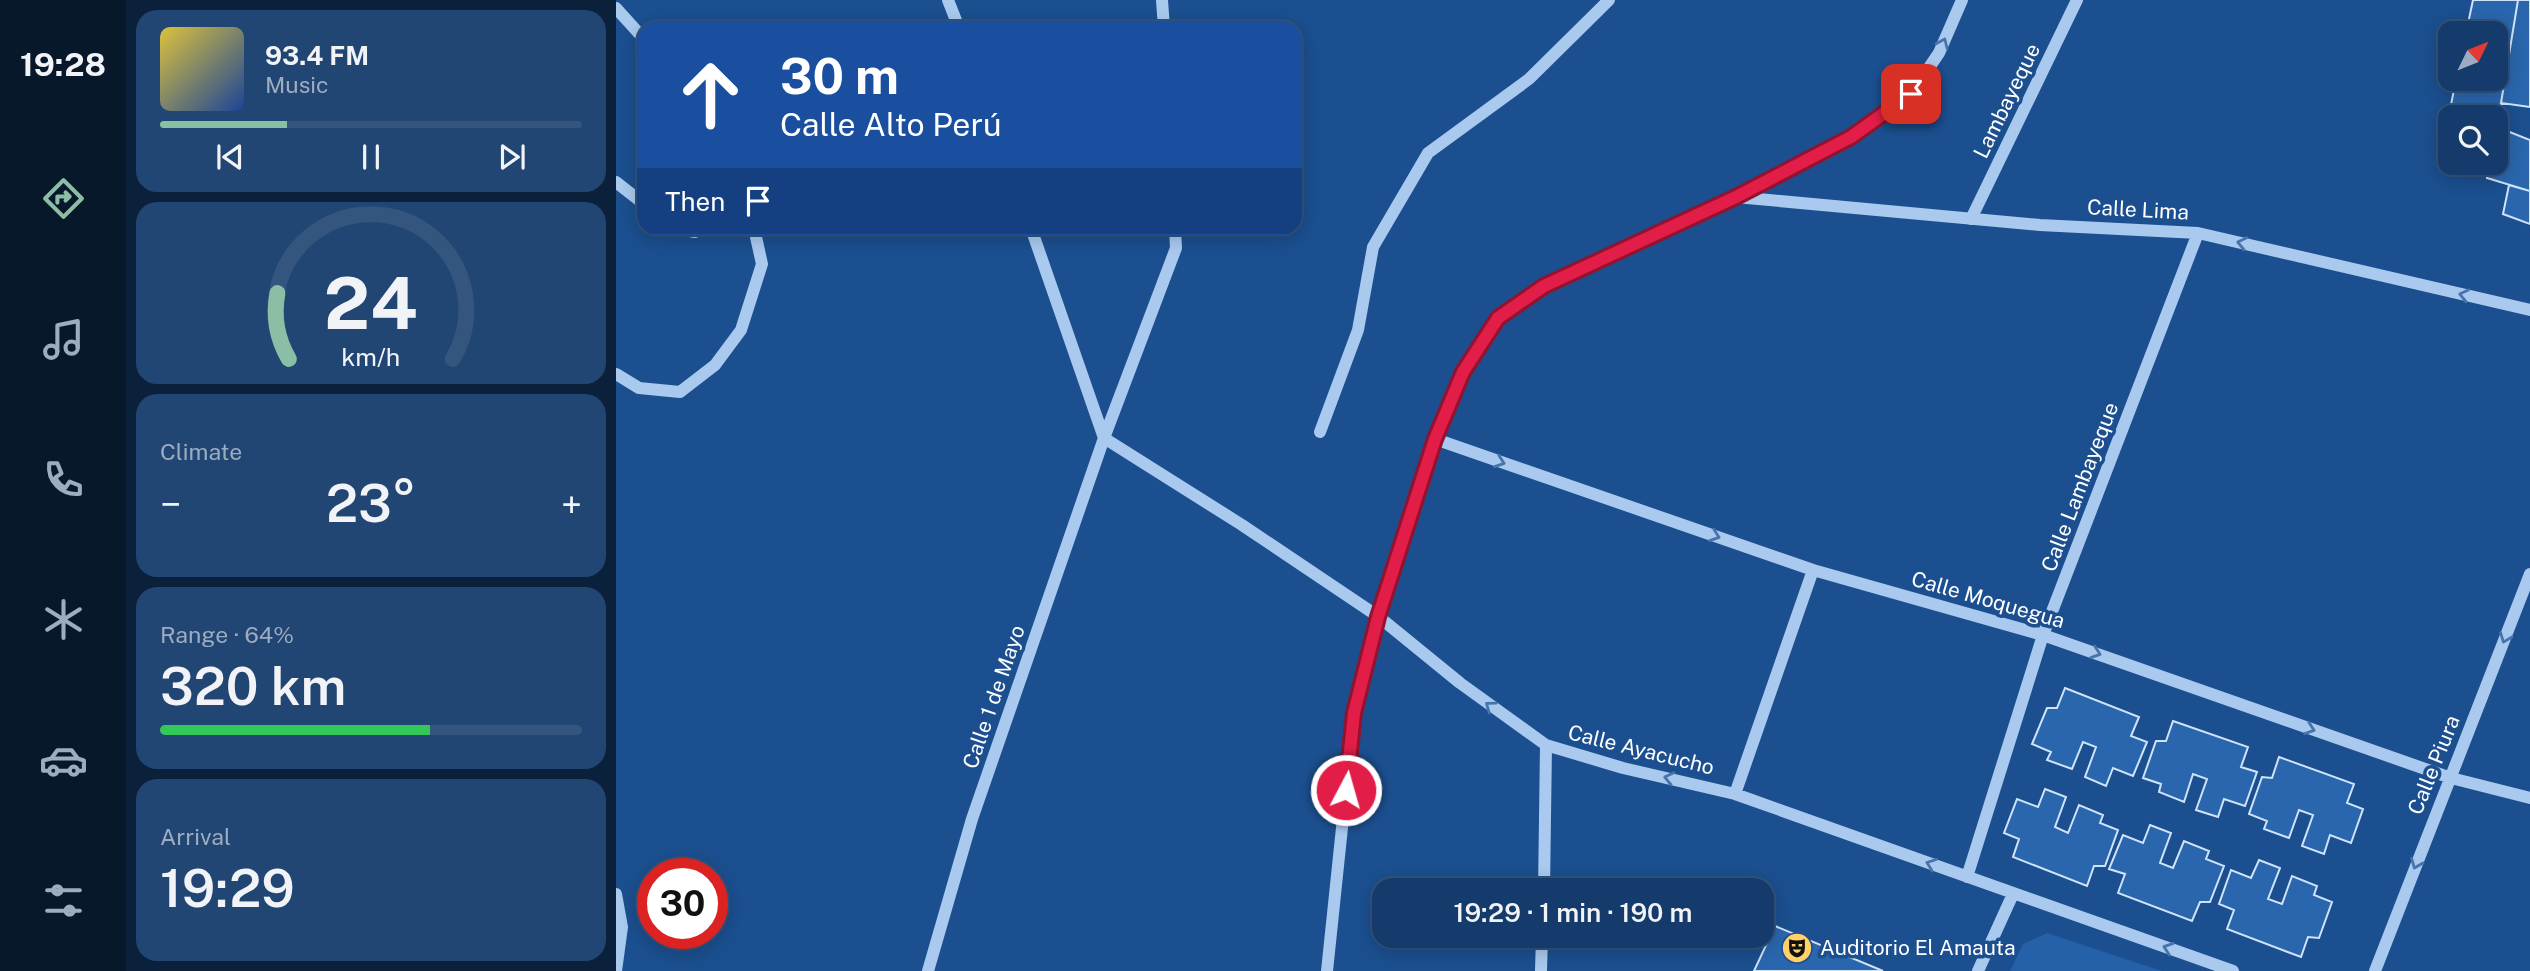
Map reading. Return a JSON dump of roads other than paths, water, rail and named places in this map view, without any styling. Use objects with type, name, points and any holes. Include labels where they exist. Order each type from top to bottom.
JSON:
[{"type":"street","points":[[948,0],[956,21]]},
{"type":"street","points":[[1163,0],[1164,21]]},
{"type":"street","points":[[1320,432],[1358,330],[1373,247],[1428,153],[1529,79],[1609,0]]},
{"type":"street","points":[[1327,971],[1354,713],[1378,617],[1435,439],[1463,372],[1498,318],[1544,286],[1736,197],[1851,137],[1911,94],[1939,53],[1962,0]]},
{"type":"street","name":"Lambayeque","points":[[1971,219],[2077,0]]},
{"type":"street","points":[[616,8],[637,30]]},
{"type":"street","points":[[616,182],[637,198]]},
{"type":"street","name":"Calle Lima","points":[[1736,197],[2040,225],[2198,233],[2530,310]]},
{"type":"street","name":"Calle Lambayeque","points":[[1967,877],[2043,635],[2198,233]]},
{"type":"street","points":[[616,374],[639,388],[680,392],[715,365],[741,330],[762,264],[756,235]]},
{"type":"street","points":[[1033,235],[1104,439]]},
{"type":"street","name":"Calle 1 de Mayo","points":[[928,971],[972,819],[1104,439],[1176,248],[1175,235]]},
{"type":"street","name":"Calle Ayacucho","points":[[1104,439],[1242,526],[1378,617],[1460,683],[1546,745],[1623,768],[1735,793],[2233,971]]},
{"type":"street","name":"Calle Moquegua","points":[[1435,439],[1813,570],[2043,635],[2451,778],[2530,798]]},
{"type":"street","points":[[1735,793],[1813,570]]},
{"type":"street","name":"Calle Piura","points":[[2375,971],[2530,574]]},
{"type":"street","points":[[1544,878],[1546,745]]},
{"type":"street","points":[[616,894],[622,927],[617,971]]},
{"type":"street","points":[[1978,971],[2013,894]]},
{"type":"street","points":[[1541,971],[1542,948]]},
{"type":"place","name":"Auditorio El Amauta","points":[[1797,948]]}]
